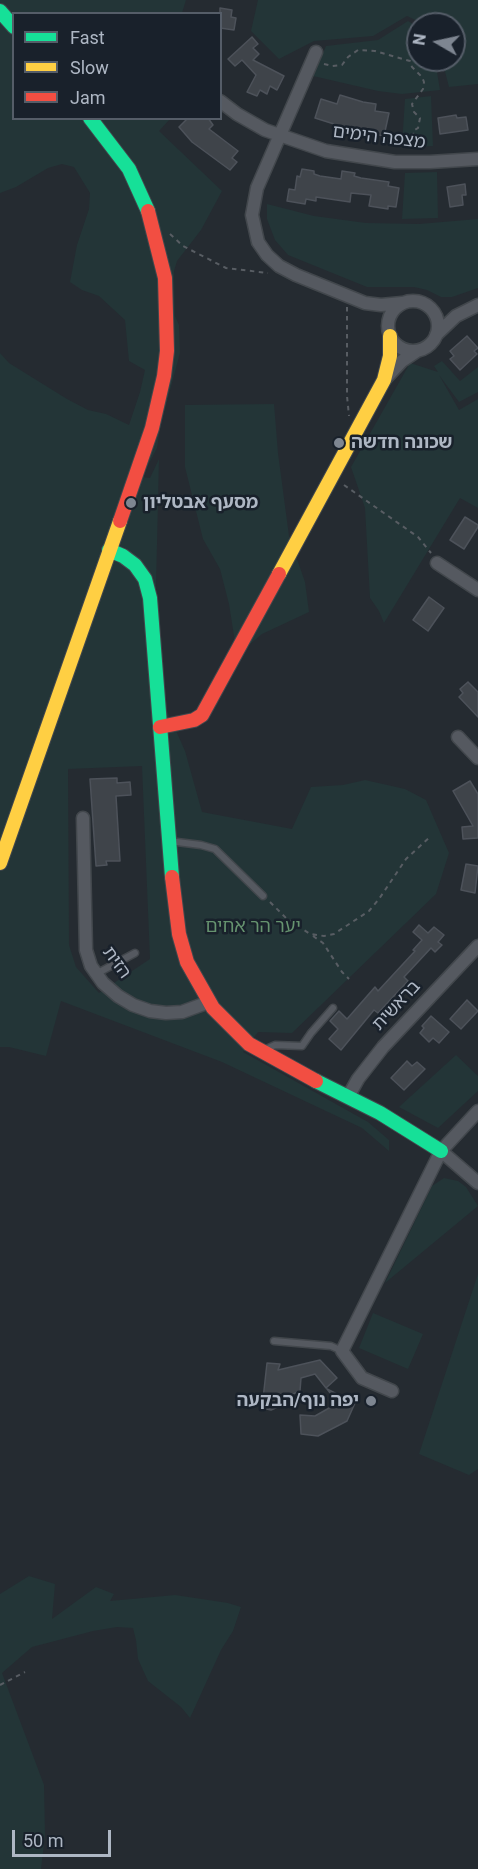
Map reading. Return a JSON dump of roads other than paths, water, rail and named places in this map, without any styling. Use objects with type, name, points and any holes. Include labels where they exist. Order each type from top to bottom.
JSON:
[{"type":"street","points":[[0,11],[12,25]]},
{"type":"street","points":[[314,56],[261,176],[254,201],[254,229],[258,242],[279,266],[361,301],[381,305],[417,301],[430,308],[446,312],[464,311]]},
{"type":"street","name":"מצפה הימים","points":[[222,102],[250,123],[279,136],[326,151],[361,158],[415,162],[478,159]]},
{"type":"street","points":[[0,863],[143,455],[159,402],[167,351],[167,302],[160,255],[146,204],[123,159],[92,120]]},
{"type":"street","points":[[361,301],[377,313],[396,344],[404,349],[419,350]]},
{"type":"street","points":[[384,380],[390,356],[389,332],[392,313],[402,303]]},
{"type":"street","points":[[160,727],[194,720],[204,712],[384,380],[402,360],[428,346],[449,322],[464,311],[478,305]]},
{"type":"street","points":[[430,308],[437,320],[436,335]]},
{"type":"street","points":[[109,550],[135,565],[148,588],[174,903],[187,962],[209,1002],[230,1027],[261,1052],[389,1118],[441,1151],[478,1183]]},
{"type":"street","points":[[437,563],[478,590]]},
{"type":"street","points":[[458,737],[478,758]]},
{"type":"street","name":"הזית","points":[[83,818],[86,952],[96,974],[118,996],[150,1011],[182,1012],[209,1002]]},
{"type":"street","name":"בראשית","points":[[348,1097],[358,1079],[383,1047],[478,946]]},
{"type":"street","points":[[392,1391],[362,1378],[342,1351],[441,1151],[478,1111]]},
{"type":"lane","points":[[169,842],[201,845],[215,849],[263,896]]},
{"type":"lane","points":[[96,974],[135,953]]},
{"type":"lane","points":[[261,1052],[275,1045],[303,1046],[310,1033],[333,1008]]},
{"type":"lane","points":[[274,1341],[331,1346],[342,1351]]},
{"type":"place","name":"שכונה חדשה","points":[[339,443]]},
{"type":"place","name":"מסעף אבטליון","points":[[131,503]]},
{"type":"place","name":"יפה נוף/הבקעה","points":[[371,1401]]},
{"type":"park label","name":"יער הר אחים","points":[[253,927]]}]
